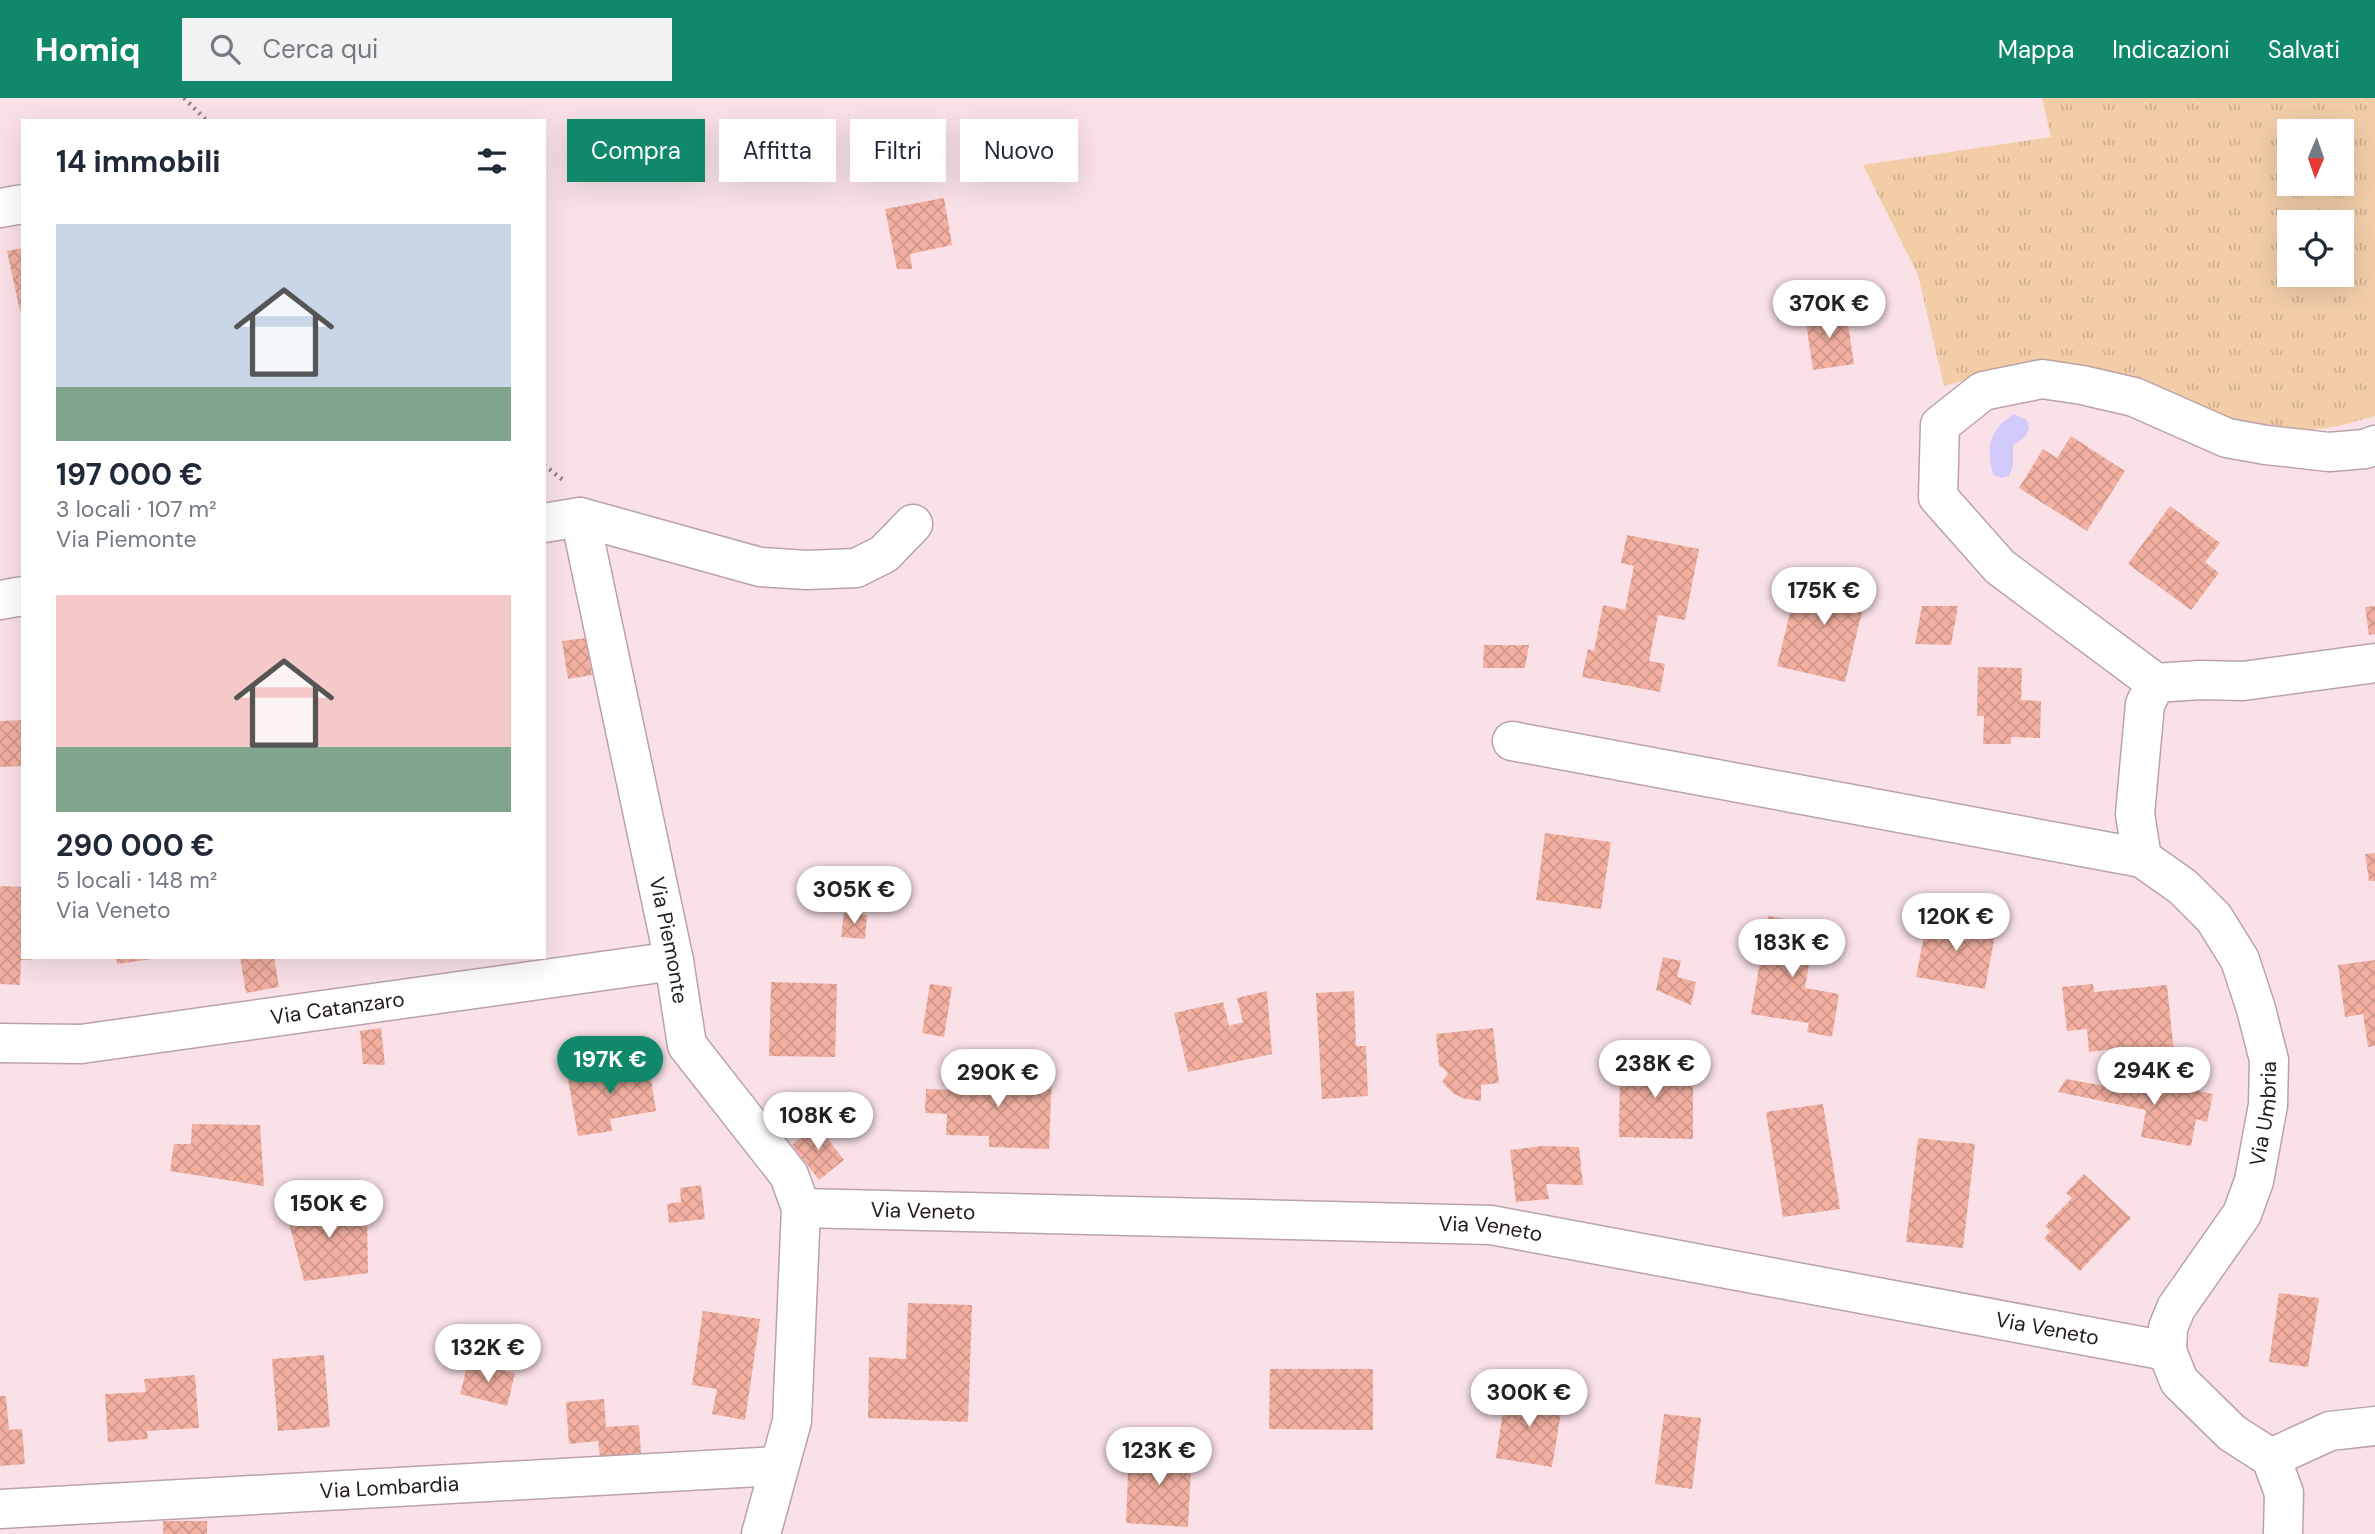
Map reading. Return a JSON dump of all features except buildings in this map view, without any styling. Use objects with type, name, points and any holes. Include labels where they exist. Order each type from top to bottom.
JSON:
[{"type":"street","points":[[0,208],[21,204]]},
{"type":"street","points":[[2375,445],[2365,449],[2329,452],[2227,438],[2134,397],[2042,379],[1983,391],[1940,425],[1938,497],[2000,567],[2156,683],[2243,681],[2375,663]]},
{"type":"street","points":[[562,520],[760,567],[807,570],[856,568],[884,554],[913,524]]},
{"type":"street","name":"Via Piemonte","points":[[562,520],[674,961],[687,1045],[789,1175],[801,1208],[792,1420],[761,1534]]},
{"type":"street","points":[[0,600],[21,596]]},
{"type":"street","points":[[1512,741],[2142,858],[2135,814],[2145,704],[2156,683]]},
{"type":"street","name":"Via Umbria","points":[[2142,858],[2183,887],[2214,918],[2241,960],[2269,1060],[2268,1105],[2254,1181],[2242,1214],[2176,1308],[2168,1328],[2167,1351]]},
{"type":"street","name":"Via Catanzaro","points":[[0,1043],[81,1044],[674,961]]},
{"type":"street","name":"Via Veneto","points":[[801,1208],[1491,1225],[2167,1351]]},
{"type":"street","points":[[2167,1351],[2179,1381],[2232,1433],[2271,1458],[2284,1493],[2283,1534]]},
{"type":"street","points":[[2271,1458],[2330,1431],[2375,1426]]},
{"type":"street","name":"Via Lombardia","points":[[0,1509],[778,1466]]},
{"type":"path","points":[[184,98],[205,119]]},
{"type":"green space","points":[[2042,98],[2375,98],[2375,416],[2339,426],[2296,432],[2238,425],[2003,370],[1944,386],[1918,275],[1863,165],[2051,137]]},
{"type":"shaded area","points":[[2014,414],[2027,420],[2029,429],[2024,438],[2013,445],[2013,466],[2009,476],[2002,478],[1993,475],[1990,447],[1999,426]]}]
